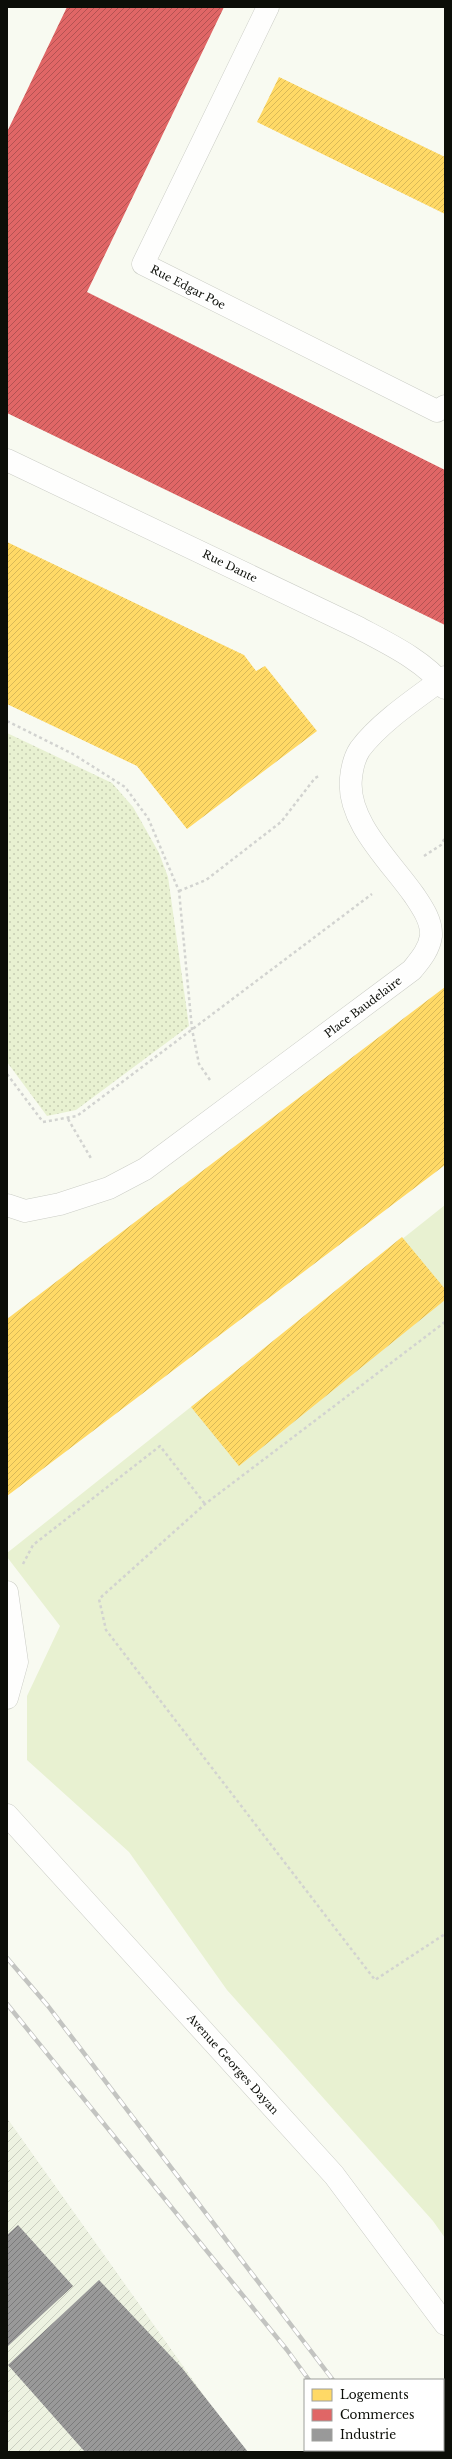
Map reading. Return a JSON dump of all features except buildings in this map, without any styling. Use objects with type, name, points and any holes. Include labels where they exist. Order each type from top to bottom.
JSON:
[{"type":"street","name":"Rue Edgar Poe","points":[[268,7],[143,264],[437,412],[445,406]]},
{"type":"street","name":"Rue Dante","points":[[7,460],[357,627],[400,650],[443,682]]},
{"type":"street","name":"Place Baudelaire","points":[[7,1206],[25,1211],[60,1204],[109,1188],[145,1169],[229,1108],[412,970],[424,956],[431,936],[428,918],[400,875],[362,825],[350,788],[352,767],[360,750],[388,720],[443,682]]},
{"type":"street","points":[[7,1698],[17,1662],[8,1592]]},
{"type":"street","name":"Avenue Georges Dayan","points":[[7,1815],[334,2175],[445,2324]]},
{"type":"path","points":[[7,721],[73,754],[125,787],[148,818],[179,891],[192,1029],[198,1064],[229,1108]]},
{"type":"path","points":[[179,891],[206,880],[281,822],[315,778],[352,767]]},
{"type":"path","points":[[7,1074],[43,1122],[68,1119],[77,1116],[441,845],[445,838]]},
{"type":"path","points":[[68,1119],[109,1188]]},
{"type":"path","points":[[445,1322],[205,1504],[99,1599],[106,1630],[375,1980],[445,1934]]},
{"type":"path","points":[[8,1592],[33,1545],[160,1446],[205,1504]]},
{"type":"shaded area","points":[[7,2118],[244,2452],[7,2452]]},
{"type":"green space","points":[[7,733],[112,783],[133,807],[159,853],[168,877],[189,1026],[76,1110],[47,1116],[7,1062]]},
{"type":"green space","points":[[445,1205],[445,2238],[433,2221],[227,1990],[129,1852],[27,1760],[27,1696],[60,1626],[7,1557],[7,1553]]},
{"type":"railway","points":[[7,1958],[48,2006],[332,2379]]},
{"type":"railway","points":[[7,2004],[287,2350],[308,2379]]}]
